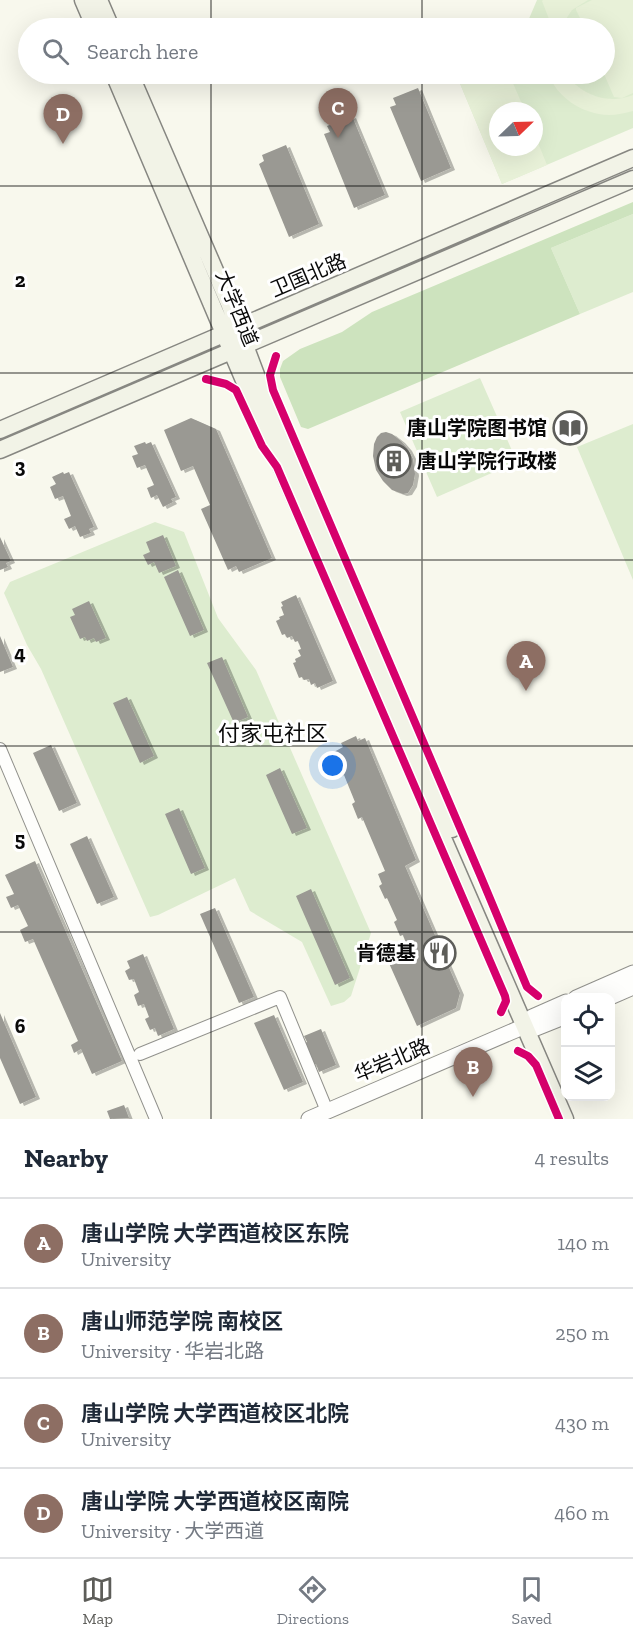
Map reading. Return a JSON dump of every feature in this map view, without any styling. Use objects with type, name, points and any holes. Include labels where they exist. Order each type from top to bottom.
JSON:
[{"type":"main road","points":[[83,0],[91,18]]},
{"type":"main road","points":[[99,0],[107,18]]},
{"type":"main road","name":"大学西道","points":[[119,84],[231,331],[531,1024],[561,1086]]},
{"type":"main road","name":"大学西道","points":[[134,84],[229,303],[231,331]]},
{"type":"main road","name":"卫国北路","points":[[0,430],[633,158]]},
{"type":"main road","name":"卫国北路","points":[[0,450],[633,179]]},
{"type":"main road","name":"大学西道","points":[[531,1024],[565,1119]]},
{"type":"main road","name":"大学西道","points":[[568,1101],[576,1119]]},
{"type":"street","points":[[0,749],[156,1119]]},
{"type":"street","points":[[587,993],[633,973]]},
{"type":"street","points":[[615,995],[633,987]]},
{"type":"street","points":[[140,1054],[280,997],[327,1111]]},
{"type":"street","name":"华岩北路","points":[[309,1119],[531,1024],[561,1005]]},
{"type":"street","name":"华岩北路","points":[[531,1024],[561,1017]]},
{"type":"green space","points":[[537,0],[633,0],[633,128],[502,184],[490,156],[543,156],[543,102],[489,102],[489,153],[460,84],[615,84],[615,18],[529,18]]},
{"type":"green space","points":[[588,0],[572,10],[567,18],[549,18],[542,1]]},
{"type":"green space","points":[[592,0],[633,0],[633,93],[622,98],[614,97],[608,84],[615,84],[615,18],[580,18],[576,8]]},
{"type":"green space","points":[[460,84],[513,84],[521,102],[489,102],[489,153]]},
{"type":"green space","points":[[553,84],[575,84],[587,93],[605,98],[624,98],[633,95],[633,111],[609,115],[589,112],[572,103]]},
{"type":"green space","points":[[543,155],[547,165],[502,184],[490,156]]},
{"type":"green space","points":[[633,202],[633,214],[551,248],[580,314],[308,429],[301,427],[280,377],[283,361],[300,349],[342,332],[372,312]]},
{"type":"green space","points":[[633,214],[633,292],[580,314],[551,248]]},
{"type":"green space","points":[[480,378],[517,462],[437,497],[400,412]]},
{"type":"green space","points":[[633,424],[633,580],[577,447]]},
{"type":"green space","points":[[155,522],[184,532],[218,618],[256,670],[371,933],[351,996],[344,1002],[331,1006],[302,942],[250,911],[235,878],[150,917],[41,669],[27,645],[4,593],[10,582]]},
{"type":"building","points":[[418,88],[451,168],[421,181],[390,107],[396,105],[393,98]]},
{"type":"building","points":[[352,116],[385,195],[354,208],[324,134],[330,132],[327,126]]},
{"type":"building","points":[[286,145],[319,224],[289,237],[259,164],[264,161],[262,155]]},
{"type":"building","points":[[191,418],[216,429],[272,558],[239,572],[236,566],[228,570],[201,509],[210,505],[193,466],[181,471],[164,430]]},
{"type":"building","name":"唐山学院行政楼","points":[[386,432],[401,441],[413,459],[415,474],[413,485],[408,493],[403,494],[392,490],[376,470],[373,456],[374,444],[381,433]]},
{"type":"building","points":[[145,442],[146,444],[151,442],[176,497],[171,499],[173,502],[163,507],[157,495],[151,498],[147,488],[154,485],[145,465],[137,468],[132,456],[138,454],[134,446]]},
{"type":"building","points":[[63,472],[64,474],[69,472],[94,527],[89,529],[91,533],[80,537],[75,526],[69,529],[64,519],[71,516],[63,496],[55,499],[50,487],[56,484],[52,477]]},
{"type":"building","points":[[163,535],[176,566],[159,573],[154,562],[148,565],[143,555],[150,552],[146,542]]},
{"type":"building","points":[[0,537],[11,561],[6,563],[8,567],[0,570]]},
{"type":"building","points":[[178,570],[204,630],[190,636],[164,577]]},
{"type":"building","points":[[296,595],[333,681],[317,688],[315,683],[311,685],[309,679],[299,678],[293,663],[301,656],[298,641],[295,642],[292,636],[287,638],[285,634],[282,635],[276,621],[284,615],[281,602]]},
{"type":"building","points":[[89,601],[106,638],[96,642],[94,638],[87,641],[85,637],[80,639],[70,617],[75,615],[72,609]]},
{"type":"building","points":[[0,636],[13,667],[0,672]]},
{"type":"building","points":[[222,657],[248,717],[234,723],[207,663]]},
{"type":"building","points":[[127,697],[154,756],[140,763],[113,703]]},
{"type":"building","points":[[356,736],[358,741],[365,738],[416,860],[405,866],[460,993],[456,1008],[417,1026],[388,961],[417,946],[408,949],[403,935],[400,936],[394,922],[397,920],[379,886],[382,884],[378,874],[385,871],[362,817],[358,819],[352,804],[355,802],[344,775],[342,776],[334,752],[343,747],[341,743]]},
{"type":"building","points":[[51,745],[77,803],[59,811],[33,753]]},
{"type":"building","points":[[280,768],[307,828],[292,834],[266,775]]},
{"type":"building","points":[[179,808],[205,868],[191,874],[165,814]]},
{"type":"building","points":[[87,836],[114,897],[97,904],[70,844]]},
{"type":"building","points":[[35,861],[122,1061],[92,1074],[81,1049],[74,1053],[71,1045],[78,1041],[33,939],[25,942],[20,930],[28,926],[18,905],[11,908],[6,897],[14,894],[5,875]]},
{"type":"building","points":[[311,889],[350,978],[335,985],[296,896]]},
{"type":"building","points":[[215,908],[254,997],[239,1003],[200,914]]},
{"type":"building","points":[[143,954],[174,1029],[158,1036],[155,1028],[150,1030],[145,1019],[149,1017],[144,1004],[138,1006],[134,995],[139,992],[134,979],[129,980],[125,971],[130,968],[127,961]]},
{"type":"building","points":[[0,1013],[36,1097],[20,1104],[0,1058]]},
{"type":"building","points":[[274,1015],[303,1082],[284,1090],[254,1023]]},
{"type":"building","points":[[321,1029],[336,1065],[319,1072],[316,1064],[312,1065],[303,1044],[307,1042],[304,1036]]},
{"type":"building","points":[[124,1105],[129,1118],[110,1119],[107,1111]]},
{"type":"cycle path","points":[[276,356],[270,375],[273,390],[527,987],[538,996]]},
{"type":"cycle path","points":[[206,379],[226,384],[236,390],[262,446],[277,467],[505,996],[506,1001],[501,1012]]},
{"type":"cycle path","points":[[518,1051],[528,1056],[536,1065],[559,1119]]},
{"type":"place","name":"唐山学院 大学西道校区北院","points":[[338,138]]},
{"type":"place","name":"唐山学院 大学西道校区南院","points":[[63,144]]},
{"type":"place","name":"唐山学院图书馆","points":[[570,428]]},
{"type":"place","name":"唐山学院行政楼","points":[[394,461]]},
{"type":"place","name":"唐山学院 大学西道校区东院","points":[[526,691]]},
{"type":"place","name":"肯德基","points":[[439,953]]},
{"type":"place","name":"唐山师范学院 南校区","points":[[473,1097]]},
{"type":"district","name":"付家屯社区","points":[[273,733]]}]
